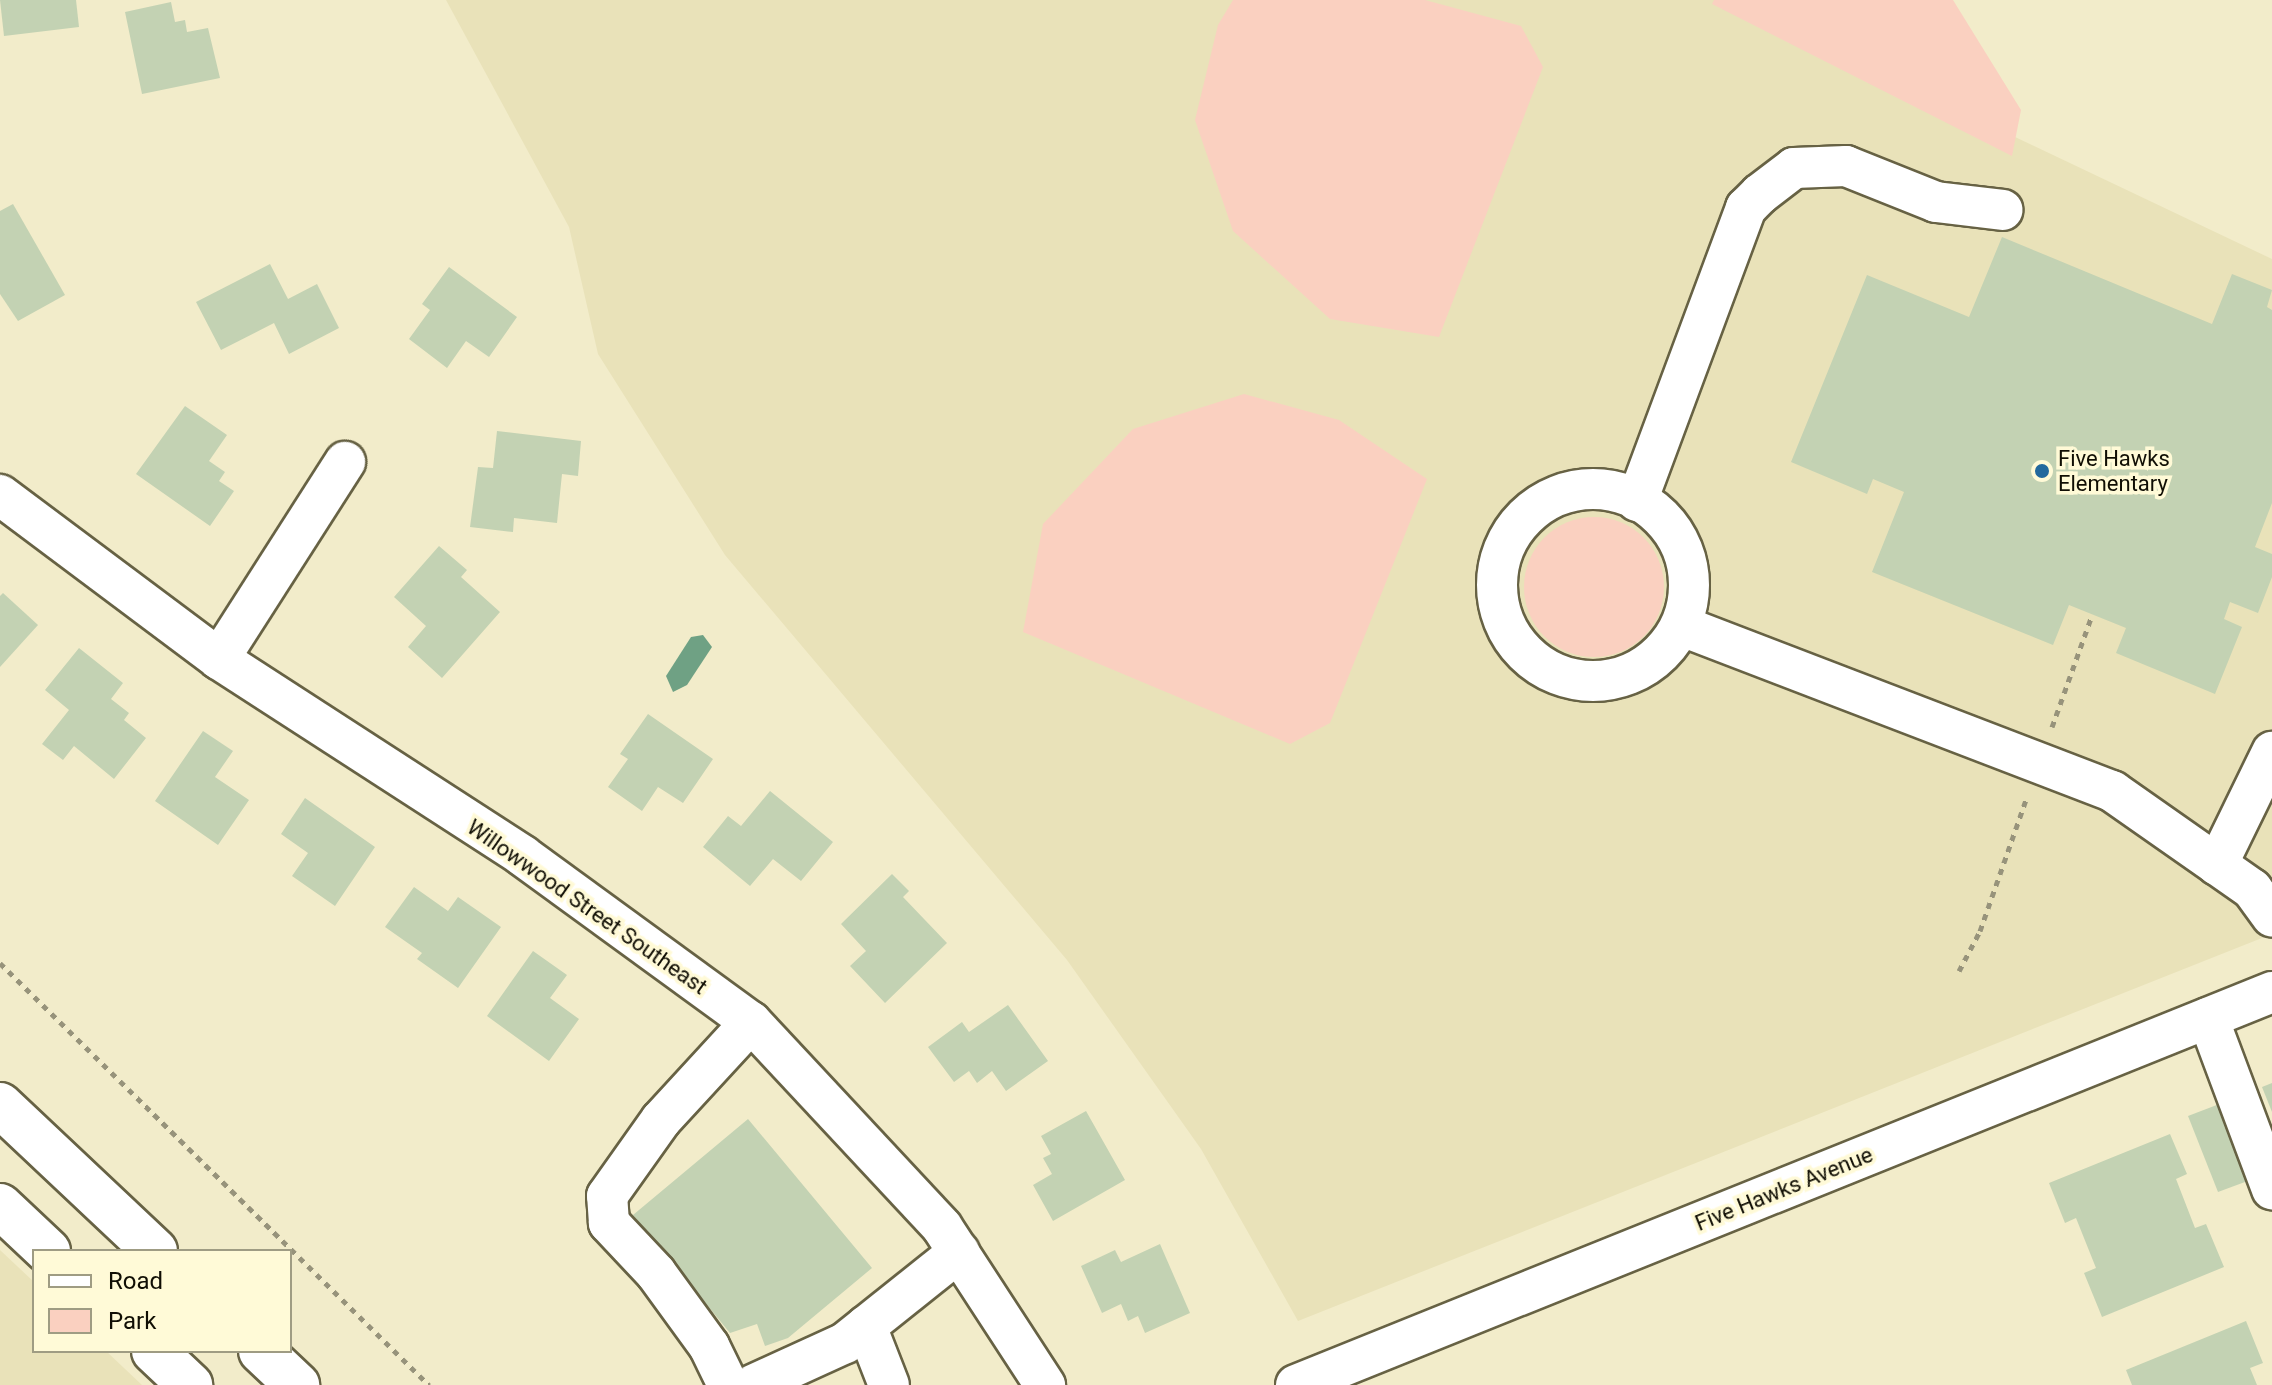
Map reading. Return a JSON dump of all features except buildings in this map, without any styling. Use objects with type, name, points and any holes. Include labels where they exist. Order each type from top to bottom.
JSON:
[{"type":"main road","points":[[0,1105],[153,1249]]},
{"type":"main road","points":[[0,1206],[46,1249]]},
{"type":"main road","points":[[156,1353],[190,1385]]},
{"type":"main road","points":[[263,1353],[297,1385]]},
{"type":"street","points":[[1637,501],[1746,208],[1760,194],[1794,168],[1846,166],[1936,202],[2003,210]]},
{"type":"street","points":[[219,659],[345,462]]},
{"type":"street","points":[[1602,486],[1653,507],[1675,531],[1691,573],[1682,626],[1663,654],[1630,676],[1596,683],[1563,678],[1533,662],[1500,614],[1496,576],[1505,541],[1519,520],[1549,496],[1602,486]]},
{"type":"street","name":"Willowwood Street Southeast","points":[[0,495],[219,659],[523,856],[751,1022],[942,1227],[1045,1385]]},
{"type":"street","points":[[1682,626],[2112,791],[2265,896]]},
{"type":"street","points":[[2217,865],[2272,752]]},
{"type":"street","name":"Five Hawks Avenue","points":[[1296,1385],[2272,992]]},
{"type":"street","points":[[2208,1018],[2272,1189]]},
{"type":"street","points":[[728,1385],[709,1346],[674,1297],[609,1223],[607,1196],[634,1155],[751,1022]]},
{"type":"street","points":[[753,1385],[845,1343],[959,1252]]},
{"type":"street","points":[[866,1326],[889,1385]]},
{"type":"path","points":[[0,963],[291,1249]]},
{"type":"path","points":[[292,1250],[429,1385]]},
{"type":"shaded area","points":[[446,0],[1727,0],[2272,259],[2272,934],[1298,1321],[1201,1149],[1067,960],[725,555],[598,354],[569,227]]},
{"type":"shaded area","points":[[703,635],[712,647],[687,685],[673,692],[666,676],[691,637]]},
{"type":"shaded area","points":[[0,1250],[32,1280],[32,1353],[108,1353],[142,1385],[0,1385]]},
{"type":"green space","points":[[1233,0],[1425,0],[1521,26],[1543,67],[1439,337],[1330,319],[1233,231],[1195,120],[1218,25]]},
{"type":"green space","points":[[1714,0],[1953,0],[2021,110],[2012,156],[1712,4]]},
{"type":"green space","points":[[1244,394],[1339,420],[1427,479],[1330,723],[1290,744],[1023,632],[1043,524],[1133,429]]},
{"type":"green space","points":[[1594,517],[1621,522],[1644,537],[1659,560],[1664,587],[1659,614],[1644,637],[1621,652],[1594,657],[1567,652],[1544,637],[1529,614],[1524,587],[1529,560],[1544,537],[1567,522]]},
{"type":"place","name":"Five Hawks Elementary","points":[[2042,471]]}]
